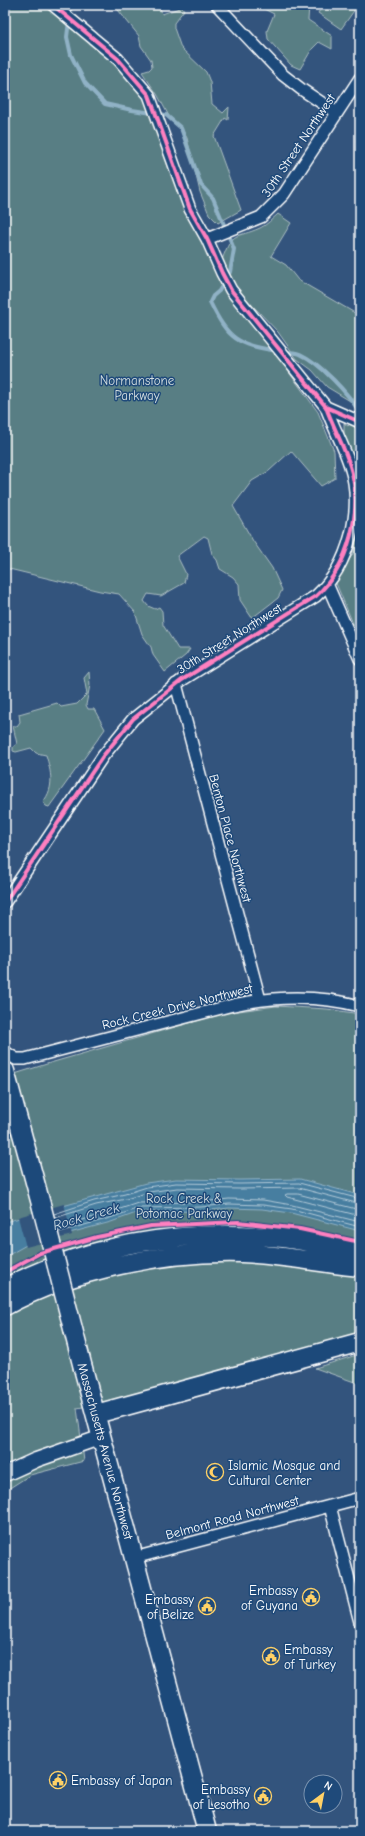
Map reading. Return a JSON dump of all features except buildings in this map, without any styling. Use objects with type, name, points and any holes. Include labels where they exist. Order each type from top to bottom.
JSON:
[{"type":"main road","name":"Massachusetts Avenue Northwest","points":[[7,1077],[207,1831]]},
{"type":"main road","points":[[5,1288],[31,1275],[84,1256],[118,1247],[172,1239],[226,1236],[282,1239],[360,1254]]},
{"type":"main road","points":[[5,1306],[43,1288],[87,1274],[123,1265],[172,1256],[242,1253],[293,1257],[360,1267]]},
{"type":"main road","points":[[96,1414],[360,1342]]},
{"type":"street","points":[[53,5],[74,24],[104,47],[129,70],[149,95],[155,108],[190,209],[207,238],[231,290],[326,407],[356,420]]},
{"type":"street","points":[[217,5],[283,75],[337,113]]},
{"type":"street","name":"30th Street Northwest","points":[[207,238],[261,218],[272,208],[284,194],[360,78]]},
{"type":"street","name":"30th Street Northwest","points":[[5,902],[99,762],[117,737],[143,710],[176,684],[316,596],[328,586],[338,570],[347,545],[354,516],[355,504],[350,466],[326,407]]},
{"type":"street","points":[[328,586],[360,659]]},
{"type":"street","name":"Benton Place Northwest","points":[[176,684],[260,1000]]},
{"type":"street","name":"Rock Creek Drive Northwest","points":[[5,1052],[16,1059],[25,1059],[233,1005],[260,1000],[303,998],[325,999],[360,1006]]},
{"type":"street","points":[[5,1474],[36,1460],[102,1437]]},
{"type":"street","name":"Belmont Road Northwest","points":[[134,1558],[360,1498]]},
{"type":"street","points":[[330,1506],[360,1622]]},
{"type":"green space","name":"Normanstone Parkway","points":[[5,5],[44,5],[115,61],[149,100],[155,128],[181,180],[196,220],[261,334],[318,412],[334,451],[335,478],[321,486],[291,451],[269,471],[252,481],[233,506],[253,541],[272,568],[282,590],[278,598],[252,618],[240,600],[239,584],[233,577],[220,569],[217,560],[212,554],[208,538],[204,536],[177,556],[186,574],[184,583],[161,596],[148,594],[144,601],[148,606],[155,609],[159,607],[162,611],[163,625],[178,649],[190,649],[186,655],[165,672],[153,655],[151,647],[142,634],[135,612],[119,594],[100,591],[5,568]]},
{"type":"green space","points":[[114,5],[156,5],[160,7],[162,14],[182,7],[184,10],[174,23],[174,28],[181,48],[206,72],[210,82],[212,104],[223,113],[229,107],[228,120],[225,118],[214,136],[241,210],[218,223],[209,214],[200,192],[187,138],[181,127],[170,118],[157,94],[142,72],[149,70],[152,67],[151,60],[141,46],[139,36]]},
{"type":"green space","points":[[233,5],[309,5],[308,20],[332,36],[332,49],[319,42],[312,49],[300,69],[291,65],[268,39],[267,31],[274,14],[264,9],[240,8]]},
{"type":"green space","points":[[323,5],[358,5],[341,29],[318,13]]},
{"type":"green space","points":[[278,214],[291,223],[271,256],[286,265],[298,280],[360,316],[360,407],[327,387],[312,370],[297,359],[278,332],[232,284],[222,260],[229,243],[236,236],[263,227]]},
{"type":"green space","points":[[344,423],[348,426],[350,424],[360,430],[360,507],[344,446]]},
{"type":"green space","points":[[360,517],[360,640],[335,581],[353,554]]},
{"type":"green space","points":[[89,672],[90,685],[86,705],[88,709],[94,709],[105,729],[49,807],[43,802],[51,785],[46,755],[36,753],[31,748],[16,752],[13,751],[13,747],[17,744],[13,726],[17,726],[20,722],[19,714],[57,703],[61,707],[77,704],[87,694],[84,678]]},
{"type":"green space","name":"Rock Creek & Potomac Parkway","points":[[276,1006],[327,1009],[360,1014],[360,1348],[118,1401],[77,1408],[84,1461],[30,1475],[5,1491],[5,1077],[224,1013]]},
{"type":"green space","points":[[360,1354],[360,1384],[315,1368]]},
{"type":"water","name":"Rock Creek","points":[[176,1179],[300,1179],[355,1194],[360,1196],[360,1231],[291,1213],[262,1209],[229,1208],[202,1211],[139,1212],[111,1222],[28,1244],[5,1257],[5,1222],[146,1183]]},
{"type":"pier","points":[[64,1204],[72,1235],[26,1247],[18,1217]]},
{"type":"waterway","points":[[71,5],[67,37],[71,55],[85,83],[105,104],[166,115],[181,128],[201,185],[213,198],[234,249],[230,272],[219,291],[213,296],[210,302],[216,314],[229,332],[243,343],[278,351]]},
{"type":"waterway","points":[[284,352],[294,352],[300,354],[316,364],[341,388],[360,413]]},
{"type":"waterway","points":[[360,423],[358,440],[360,444]]},
{"type":"cycle path","points":[[53,5],[118,59],[149,95],[190,209],[207,239],[231,290],[326,407],[360,422]]},
{"type":"cycle path","points":[[5,902],[103,756],[133,719],[182,680],[316,596],[328,584],[345,553],[351,536],[355,500],[354,483],[350,466],[326,407]]},
{"type":"cycle path","points":[[5,1272],[40,1253],[97,1237],[151,1226],[238,1222],[300,1229],[360,1242]]},
{"type":"place","name":"Islamic Mosque and Cultural Center","points":[[215,1472]]},
{"type":"place","name":"Embassy of Guyana","points":[[311,1597]]},
{"type":"place","name":"Embassy of Belize","points":[[207,1606]]},
{"type":"place","name":"Embassy of Turkey","points":[[271,1656]]},
{"type":"place","name":"Embassy of Japan","points":[[58,1780]]},
{"type":"place","name":"Embassy of Lesotho","points":[[263,1796]]}]
